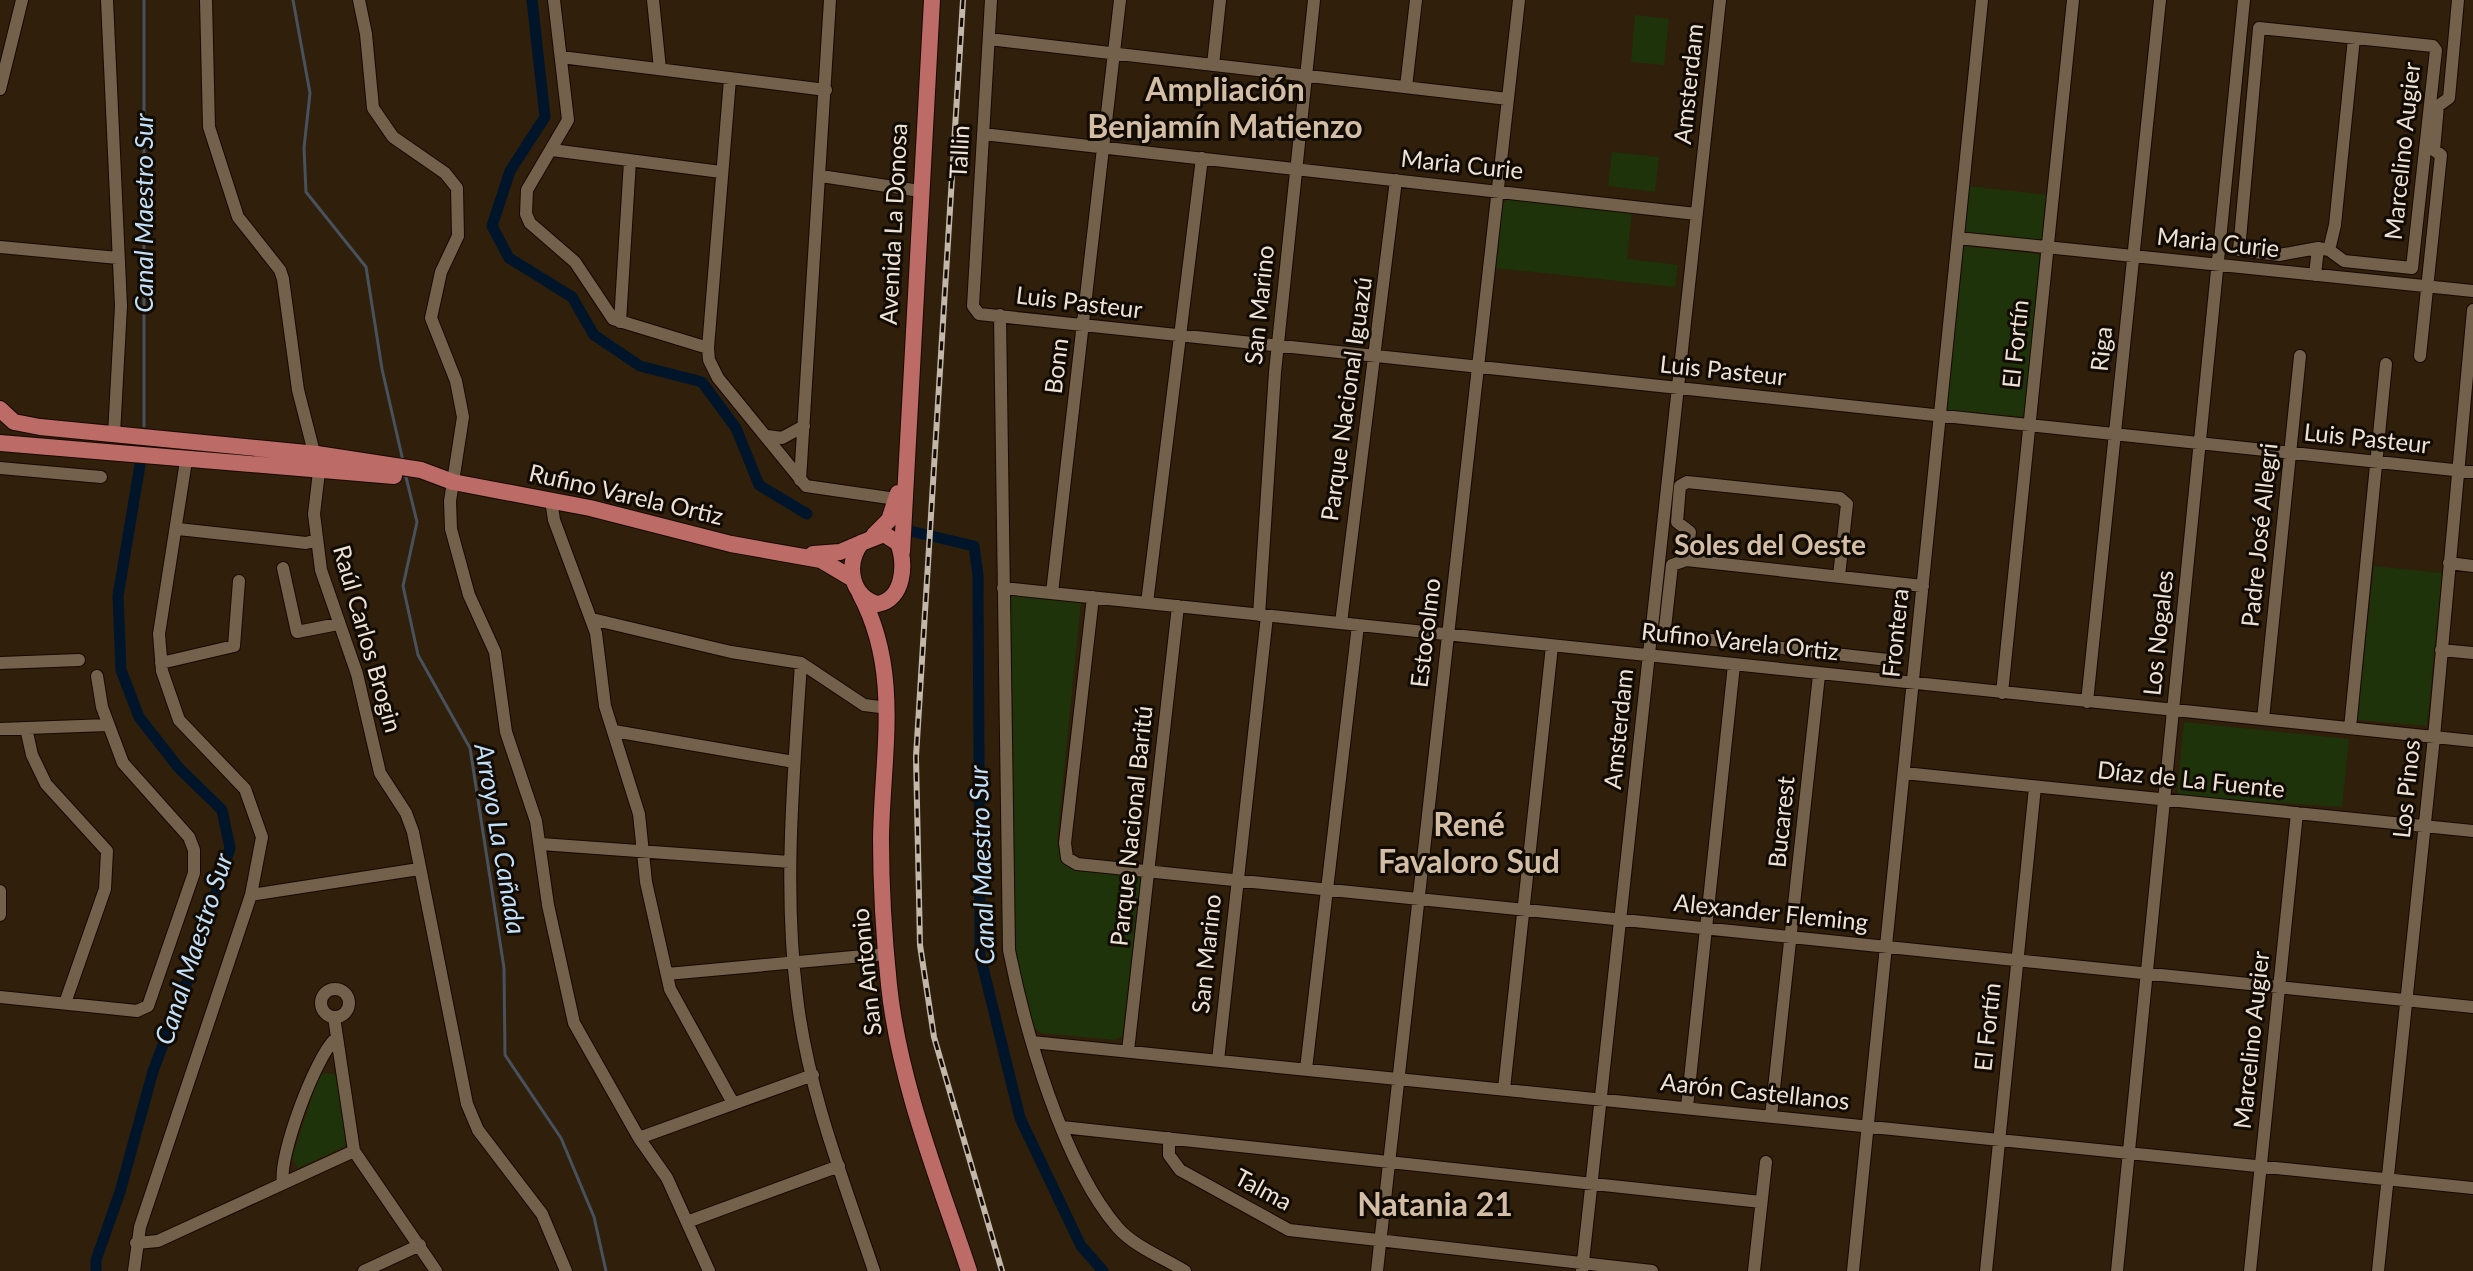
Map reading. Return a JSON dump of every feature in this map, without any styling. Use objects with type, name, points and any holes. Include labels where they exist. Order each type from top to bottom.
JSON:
[{"type":"main road","name":"Avenida La Donosa","points":[[902,552],[905,452],[932,0]]},
{"type":"main road","points":[[0,409],[22,425],[317,454],[387,471]]},
{"type":"main road","points":[[0,443],[319,472],[387,471]]},
{"type":"main road","name":"Avenida La Donosa","points":[[868,539],[889,520],[905,452]]},
{"type":"main road","name":"Rufino Varela Ortiz","points":[[387,471],[551,500],[731,544],[799,555],[832,565],[857,587]]},
{"type":"main road","points":[[884,534],[894,538],[902,552],[901,581],[891,599],[878,604],[857,587],[854,555],[868,539],[884,534]]},
{"type":"main road","name":"Rufino Varela Ortiz","points":[[799,555],[840,552],[868,539]]},
{"type":"main road","name":"San Antonio","points":[[857,587],[884,658]]},
{"type":"main road","name":"San Antonio","points":[[891,599],[884,625],[888,708],[881,838],[886,954],[896,1028],[912,1095],[969,1271]]},
{"type":"street","points":[[0,89],[22,0]]},
{"type":"street","points":[[107,0],[121,326],[114,434]]},
{"type":"street","name":"Raúl Carlos Brogin","points":[[206,0],[209,127],[238,217],[280,270],[298,390],[317,454],[319,472],[314,514],[321,570],[357,674],[380,773],[411,823],[457,1066],[472,1119],[542,1214],[566,1271]]},
{"type":"street","points":[[359,0],[366,34],[373,108],[393,137],[445,173],[457,188],[458,236],[441,272],[431,318],[461,405],[462,431],[448,480],[451,529],[469,595],[495,652],[506,732],[541,844],[548,905],[574,1023],[639,1138],[667,1178],[709,1271]]},
{"type":"street","points":[[554,0],[568,120],[527,190],[526,214],[530,223],[575,262],[606,313],[620,322],[708,348]]},
{"type":"street","points":[[653,0],[660,69]]},
{"type":"street","points":[[800,480],[830,0]]},
{"type":"street","name":"Tallin","points":[[973,306],[991,0]]},
{"type":"street","name":"Bonn","points":[[1052,593],[1120,0]]},
{"type":"street","points":[[1213,65],[1220,0]]},
{"type":"street","name":"San Marino","points":[[1218,1060],[1263,615],[1278,346],[1314,0]]},
{"type":"street","points":[[1406,87],[1416,0]]},
{"type":"street","name":"Estocolmo","points":[[1377,1271],[1519,0]]},
{"type":"street","name":"Amsterdam","points":[[1582,1267],[1720,0]]},
{"type":"street","name":"Frontera","points":[[1853,1271],[1982,0]]},
{"type":"street","name":"El Fortín","points":[[2002,693],[2073,0]]},
{"type":"street","name":"Riga","points":[[2087,702],[2160,0]]},
{"type":"street","name":"Los Nogales","points":[[2117,1271],[2244,0]]},
{"type":"street","points":[[2420,356],[2441,155],[2434,150],[2438,106],[2449,98],[2458,0]]},
{"type":"street","points":[[2315,275],[2335,225],[2354,38],[2263,27],[2257,31],[2239,250],[2279,255],[2323,249]]},
{"type":"street","name":"Marcelino Augier","points":[[2323,249],[2344,261],[2412,268],[2435,47],[2354,38]]},
{"type":"street","points":[[989,39],[1508,99]]},
{"type":"street","points":[[561,57],[826,90]]},
{"type":"street","points":[[730,79],[709,360],[718,378],[800,480],[813,489],[896,499]]},
{"type":"street","name":"Maria Curie","points":[[983,134],[1696,214]]},
{"type":"street","points":[[552,150],[721,172]]},
{"type":"street","points":[[1147,603],[1202,158]]},
{"type":"street","points":[[620,322],[630,161]]},
{"type":"street","points":[[821,176],[920,191]]},
{"type":"street","name":"Parque Nacional Iguazú","points":[[1341,623],[1396,180]]},
{"type":"street","name":"Maria Curie","points":[[1958,238],[2473,291]]},
{"type":"street","points":[[0,247],[118,258]]},
{"type":"street","name":"Luis Pasteur","points":[[973,306],[979,314],[1180,337],[2473,472]]},
{"type":"street","name":"Los Pinos","points":[[2378,1271],[2434,737],[2458,471],[2469,388],[2473,310]]},
{"type":"street","points":[[1000,315],[1009,950],[1032,1042],[1062,1127],[1080,1166],[1117,1226],[1185,1271]]},
{"type":"street","name":"Padre José Allegri","points":[[2263,719],[2300,356]]},
{"type":"street","points":[[2350,728],[2386,364]]},
{"type":"street","points":[[767,436],[782,438],[804,426]]},
{"type":"street","points":[[134,1271],[136,1243],[251,895],[262,837],[249,798],[239,782],[179,720],[161,663],[159,634],[178,529],[186,461]]},
{"type":"street","points":[[0,468],[101,477]]},
{"type":"street","points":[[1686,560],[1690,532],[1677,518],[1680,486],[1687,482],[1845,500],[1839,576]]},
{"type":"street","points":[[551,500],[554,520],[592,619],[605,706],[630,781],[645,850],[646,882],[675,1001],[733,1103]]},
{"type":"street","points":[[178,529],[306,543],[317,540]]},
{"type":"street","points":[[1888,660],[1672,637],[1665,628],[1672,565],[1686,560],[1923,586]]},
{"type":"street","points":[[2449,563],[2473,566]]},
{"type":"street","points":[[283,568],[294,629],[300,632],[338,624]]},
{"type":"street","points":[[161,663],[234,646],[239,581]]},
{"type":"street","name":"Rufino Varela Ortiz","points":[[1003,588],[2473,741]]},
{"type":"street","name":"Alexander Fleming","points":[[1093,597],[1065,843],[1067,858],[1077,864],[2473,1007]]},
{"type":"street","name":"Parque Nacional Baritú","points":[[1128,1051],[1178,606]]},
{"type":"street","points":[[592,619],[731,652],[801,663],[864,705],[888,708]]},
{"type":"street","points":[[1306,1069],[1358,625]]},
{"type":"street","points":[[1504,1089],[1552,646]]},
{"type":"street","points":[[2441,650],[2473,653]]},
{"type":"street","points":[[0,663],[79,660]]},
{"type":"street","points":[[801,663],[790,862],[797,997],[813,1075],[874,1271]]},
{"type":"street","points":[[1687,1107],[1734,665]]},
{"type":"street","name":"Bucarest","points":[[1771,1116],[1793,937],[1819,675]]},
{"type":"street","points":[[0,997],[137,1011],[148,1006],[194,873],[194,850],[189,837],[133,778],[108,725],[97,676]]},
{"type":"street","points":[[0,729],[108,725]]},
{"type":"street","points":[[26,728],[32,755],[46,784],[107,851],[105,889],[65,1003]]},
{"type":"street","points":[[614,731],[794,762]]},
{"type":"street","name":"Díaz de La Fuente","points":[[1904,773],[2473,831]]},
{"type":"street","name":"El Fortín","points":[[1986,1271],[2035,787]]},
{"type":"street","name":"Marcelino Augier","points":[[2250,1271],[2297,813]]},
{"type":"street","points":[[541,844],[790,862]]},
{"type":"street","points":[[251,895],[419,869]]},
{"type":"street","points":[[0,891],[0,915]]},
{"type":"street","points":[[667,974],[886,954]]},
{"type":"street","points":[[334,1017],[354,1151],[436,1271]]},
{"type":"street","points":[[283,1183],[282,1170],[288,1149],[321,1055],[335,1039]]},
{"type":"street","name":"Aarón Castellanos","points":[[1032,1042],[2473,1188]]},
{"type":"street","points":[[639,1138],[813,1075]]},
{"type":"street","points":[[1062,1127],[1761,1202]]},
{"type":"street","name":"Talma","points":[[1169,1138],[1169,1155],[1180,1170],[1280,1227],[1582,1267],[1652,1271]]},
{"type":"street","points":[[136,1243],[158,1241],[354,1151]]},
{"type":"street","points":[[1754,1271],[1766,1162]]},
{"type":"street","points":[[687,1222],[839,1166]]},
{"type":"street","points":[[364,1271],[420,1245]]},
{"type":"green space","points":[[1635,15],[1669,19],[1664,65],[1631,62]]},
{"type":"green space","points":[[1612,152],[1659,157],[1655,192],[1608,186]]},
{"type":"green space","points":[[1967,186],[2049,195],[2044,243],[1961,234]]},
{"type":"green space","points":[[1511,196],[1632,210],[1627,259],[1678,265],[1675,287],[1495,268],[1502,205]]},
{"type":"green space","points":[[1962,246],[2040,254],[2025,417],[1946,410]]},
{"type":"green space","points":[[2374,566],[2442,573],[2427,726],[2357,720]]},
{"type":"green space","points":[[1013,595],[1081,602],[1057,841],[1062,856],[1141,874],[1123,1036],[1115,1040],[1041,1033],[1031,1026],[1014,949],[1009,601]]},
{"type":"green space","points":[[2184,722],[2349,739],[2342,807],[2177,796]]},
{"type":"green space","points":[[334,1074],[337,1079],[347,1142],[344,1147],[298,1168],[292,1158],[319,1075]]},
{"type":"waterway","name":"Canal Maestro Sur","points":[[144,0],[144,426]]},
{"type":"waterway","name":"Arroyo La Cañada","points":[[293,0],[310,93],[304,148],[306,192],[366,267],[382,369],[403,461]]},
{"type":"waterway","name":"Canal Maestro Sur","points":[[532,0],[545,117],[510,171],[492,226],[509,258],[572,297],[594,335],[640,366],[702,382],[736,428],[759,485],[807,514]]},
{"type":"waterway","name":"Canal Maestro Sur","points":[[96,1271],[96,1260],[120,1192],[153,1071],[193,966],[230,848],[222,810],[178,767],[139,717],[121,670],[118,596],[140,465]]},
{"type":"waterway","name":"Arroyo La Cañada","points":[[405,473],[417,522],[403,586],[418,655],[470,748],[504,968],[505,1055],[561,1138],[594,1217],[606,1271]]},
{"type":"waterway","name":"Canal Maestro Sur","points":[[910,531],[974,546],[978,575],[980,955],[1020,1118],[1081,1246],[1103,1271]]},
{"type":"railway","points":[[963,0],[916,757],[920,945],[934,1037],[1002,1271]]},
{"type":"district","name":"Ampliación Benjamín Matienzo","points":[[1225,108]]},
{"type":"district","name":"Soles del Oeste","points":[[1770,545]]},
{"type":"district","name":"René Favaloro Sud","points":[[1469,844]]},
{"type":"district","name":"Natania 21","points":[[1435,1205]]}]
